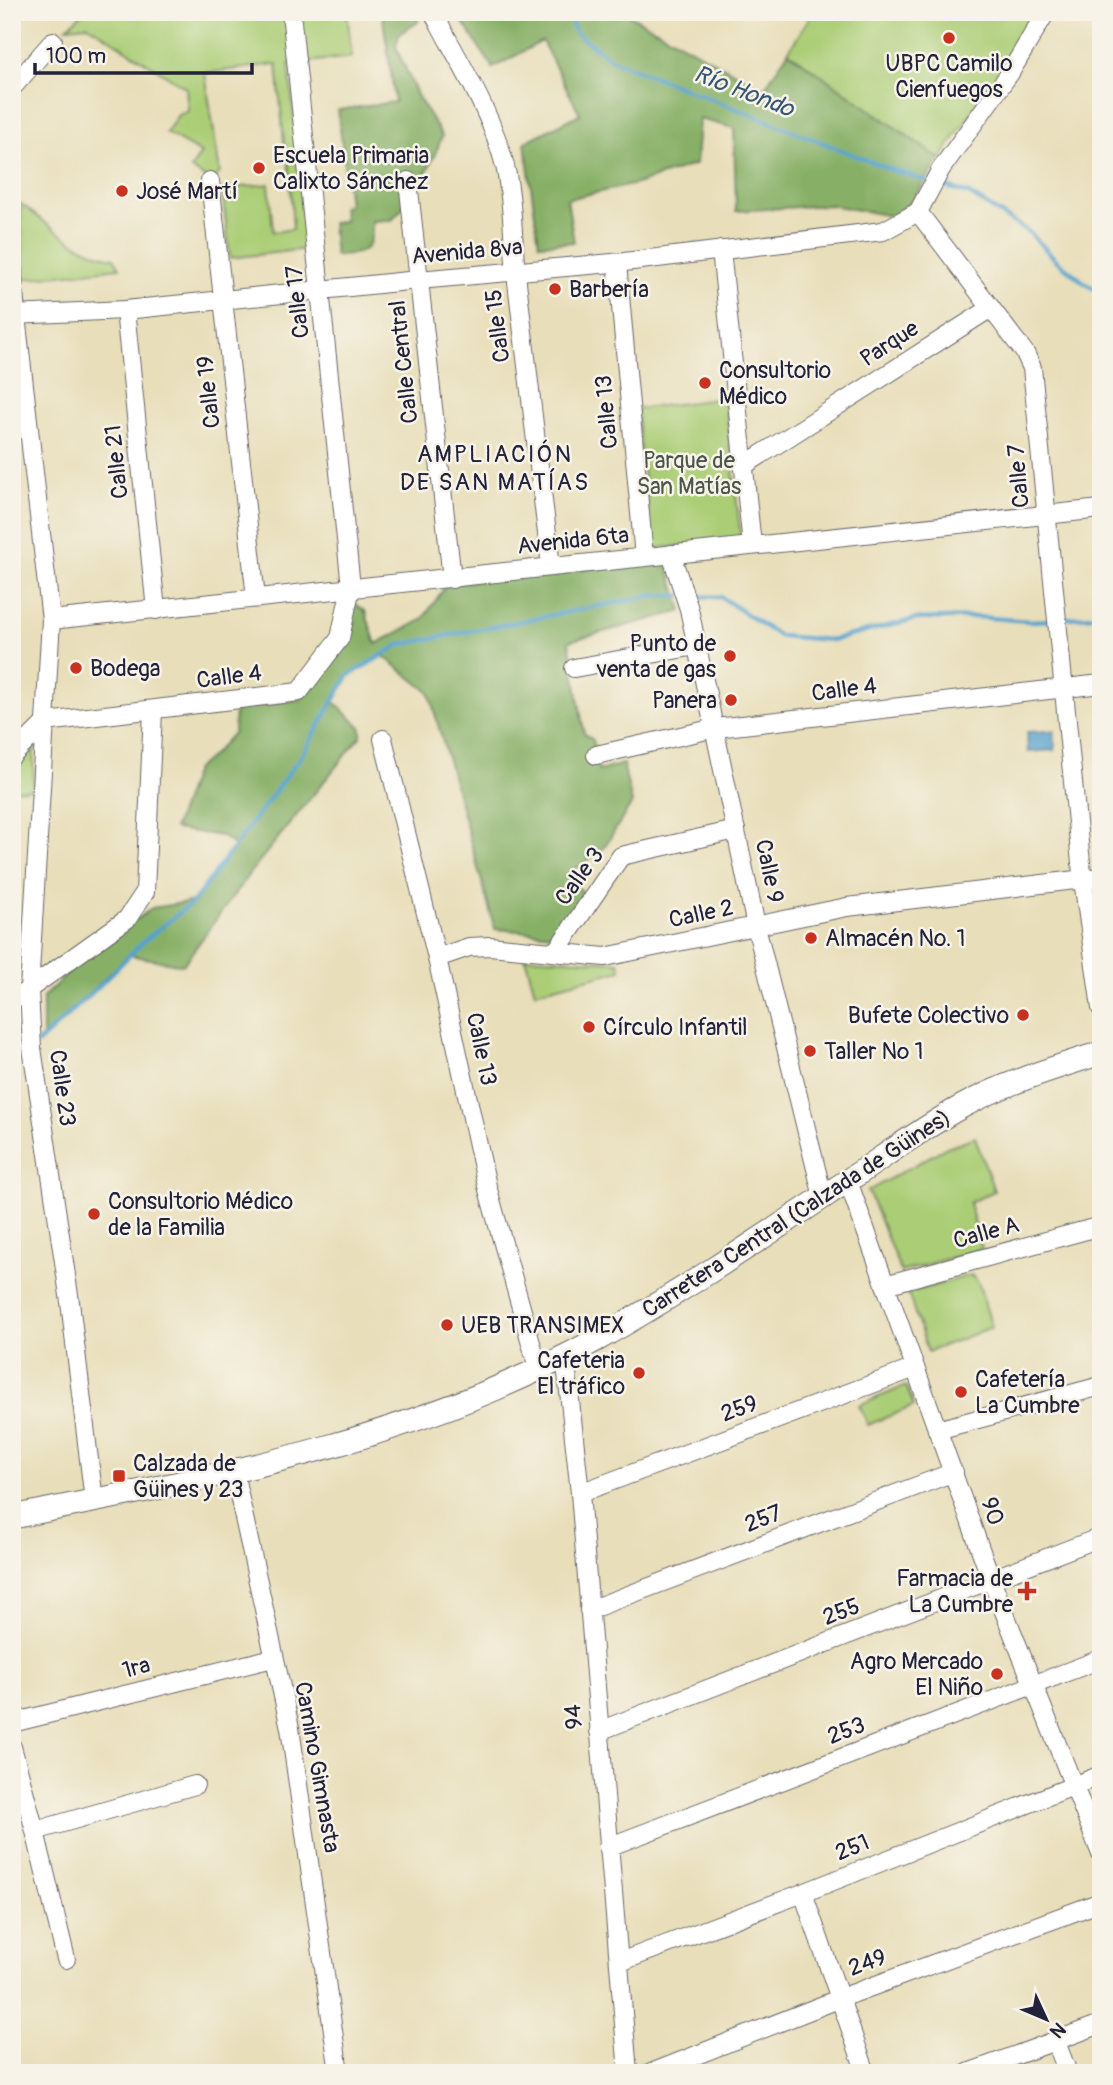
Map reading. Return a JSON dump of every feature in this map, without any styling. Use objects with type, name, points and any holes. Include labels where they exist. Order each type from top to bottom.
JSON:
[{"type":"main road","name":"Carretera Central (Calzada de Güines)","points":[[12,1517],[234,1472],[376,1434],[457,1405],[563,1357],[666,1299],[962,1106],[1018,1082],[1101,1053]]},
{"type":"street","name":"Calle 17","points":[[291,12],[351,587]]},
{"type":"street","name":"Calle 15","points":[[433,12],[495,132],[505,167],[551,567]]},
{"type":"street","points":[[918,212],[941,169],[1010,73],[1046,12]]},
{"type":"street","points":[[12,88],[53,41]]},
{"type":"street","name":"Calle 19","points":[[209,181],[256,598]]},
{"type":"street","name":"Calle Central","points":[[408,181],[452,579]]},
{"type":"street","name":"Avenida 8va","points":[[14,315],[125,310],[320,289],[617,263],[883,231],[918,212]]},
{"type":"street","name":"Calle 7","points":[[918,212],[1025,353],[1032,368],[1063,688],[1092,878],[1101,1008]]},
{"type":"street","points":[[721,250],[751,545]]},
{"type":"street","name":"Calle 23","points":[[12,261],[14,315],[51,620],[29,990],[32,1048],[70,1302],[94,1501]]},
{"type":"street","name":"Calle 13","points":[[617,263],[643,557]]},
{"type":"street","name":"Parque","points":[[743,466],[991,307]]},
{"type":"street","name":"Calle 21","points":[[125,310],[156,610]]},
{"type":"street","name":"Avenida 6ta","points":[[51,620],[1101,509]]},
{"type":"street","name":"Calle 9","points":[[671,554],[689,610],[756,926],[823,1197]]},
{"type":"street","name":"Calle 4","points":[[47,722],[299,692],[340,638],[351,587]]},
{"type":"street","points":[[574,668],[696,646]]},
{"type":"street","name":"Calle 4","points":[[596,755],[716,728],[1101,684]]},
{"type":"street","points":[[12,1001],[127,919],[145,892],[153,710]]},
{"type":"street","points":[[12,756],[47,722]]},
{"type":"street","name":"Calle 13","points":[[383,739],[437,958],[487,1186],[538,1368]]},
{"type":"street","name":"Calle 3","points":[[556,951],[621,856],[736,831]]},
{"type":"street","name":"Calle 2","points":[[437,958],[469,947],[490,946],[604,957],[848,907],[1092,878]]},
{"type":"street","name":"90","points":[[848,1181],[991,1579],[1101,1854]]},
{"type":"street","name":"Calle A","points":[[885,1285],[1101,1226]]},
{"type":"street","name":"94","points":[[563,1357],[580,1493],[628,2073]]},
{"type":"street","name":"259","points":[[580,1493],[915,1368]]},
{"type":"street","points":[[937,1430],[1101,1386]]},
{"type":"street","name":"Camino Gimnasta","points":[[234,1472],[289,1728],[339,2073]]},
{"type":"street","name":"257","points":[[589,1610],[954,1472]]},
{"type":"street","name":"255","points":[[599,1731],[1101,1537]]},
{"type":"street","name":"1ra","points":[[12,1723],[273,1658]]},
{"type":"street","name":"253","points":[[608,1847],[1101,1659]]},
{"type":"street","points":[[12,1747],[66,1959]]},
{"type":"street","name":"251","points":[[620,1962],[1101,1775]]},
{"type":"street","points":[[35,1831],[195,1785]]},
{"type":"street","points":[[803,1893],[866,2073]]},
{"type":"street","name":"249","points":[[651,2073],[841,1998],[1101,1902]]},
{"type":"street","points":[[968,2073],[1101,2024]]},
{"type":"street","points":[[1056,2042],[1068,2073]]},
{"type":"green space","points":[[84,12],[347,12],[352,57],[289,64],[306,249],[230,258],[222,189],[269,184],[273,232],[293,229],[288,153],[284,143],[277,64],[205,73],[220,173],[210,181],[191,169],[201,153],[166,133],[178,115],[188,111],[186,88],[88,25],[67,27]]},
{"type":"green space","points":[[382,12],[418,12],[418,22],[399,34],[396,47],[418,97],[442,136],[422,181],[392,220],[372,221],[371,240],[365,249],[353,254],[335,256],[332,223],[344,221],[343,206],[349,205],[338,110],[395,102]]},
{"type":"green space","points":[[456,12],[624,12],[764,89],[788,52],[940,159],[912,201],[891,216],[830,205],[736,211],[734,128],[699,119],[696,164],[636,184],[567,199],[574,242],[539,244],[525,142],[580,114],[542,41],[493,68]]},
{"type":"green space","points":[[813,12],[1039,12],[940,159],[788,52]]},
{"type":"green space","points":[[20,203],[76,244],[114,258],[120,268],[25,279]]},
{"type":"green space","name":"Parque de San Matías","points":[[725,398],[741,539],[652,549],[636,409]]},
{"type":"green space","points":[[666,560],[682,611],[569,641],[584,733],[593,740],[599,771],[623,764],[632,803],[603,849],[566,876],[583,892],[555,934],[495,929],[429,692],[382,655],[348,676],[333,701],[361,727],[361,736],[252,870],[183,965],[129,955],[43,1038],[43,997],[77,965],[152,908],[195,901],[235,846],[222,836],[174,829],[195,770],[234,732],[235,709],[301,699],[355,604],[365,611],[376,644],[422,620],[447,584]]},
{"type":"green space","points":[[34,741],[33,789],[12,790],[12,765]]},
{"type":"green space","points":[[525,957],[619,962],[621,970],[535,992]]},
{"type":"green space","points":[[975,1137],[994,1191],[969,1203],[982,1249],[901,1272],[868,1191],[947,1147]]},
{"type":"green space","points":[[971,1275],[978,1282],[992,1327],[928,1352],[908,1293]]},
{"type":"green space","points":[[906,1386],[914,1406],[868,1425],[859,1405]]},
{"type":"water","points":[[1054,731],[1055,750],[1028,752],[1027,732]]},
{"type":"waterway","name":"Río Hondo","points":[[566,12],[576,33],[612,60],[926,181]]},
{"type":"waterway","name":"Río Hondo","points":[[943,186],[969,194],[1029,232],[1056,260],[1086,284],[1101,292]]},
{"type":"waterway","points":[[38,1043],[143,942],[194,901],[302,755],[348,676],[399,645],[655,595],[681,596]]},
{"type":"waterway","points":[[690,596],[721,597],[779,636],[832,640],[916,619],[978,617],[1051,620]]},
{"type":"waterway","points":[[1060,619],[1101,615]]},
{"type":"place","name":"UBPC Camilo Cienfuegos","points":[[949,38]]},
{"type":"place","name":"Escuela Primaria Calixto Sánchez","points":[[259,168]]},
{"type":"place","name":"José Martí","points":[[122,191]]},
{"type":"place","name":"Barbería","points":[[555,289]]},
{"type":"place","name":"Consultorio Médico","points":[[705,383]]},
{"type":"place","name":"Punto de venta de gas","points":[[730,656]]},
{"type":"place","name":"Bodega","points":[[76,668]]},
{"type":"place","name":"Panera","points":[[731,700]]},
{"type":"place","name":"Almacén No. 1","points":[[811,938]]},
{"type":"place","name":"Bufete Colectivo","points":[[1023,1015]]},
{"type":"place","name":"Círculo Infantil","points":[[589,1027]]},
{"type":"place","name":"Taller Nº 1","points":[[810,1051]]},
{"type":"place","name":"Consultorio Médico de la Familia","points":[[94,1214]]},
{"type":"place","name":"UEB TRANSIMEX","points":[[447,1325]]},
{"type":"place","name":"Cafeteria El tráfico","points":[[639,1373]]},
{"type":"place","name":"Cafetería La Cumbre","points":[[961,1392]]},
{"type":"place","name":"Calzada de Güines y 23","points":[[119,1476]]},
{"type":"place","name":"Farmacia de La Cumbre","points":[[1027,1591]]},
{"type":"place","name":"Agro Mercado El Niño","points":[[997,1674]]},
{"type":"district","name":"AMPLIACIÓN DE SAN MATÍAS","points":[[495,468]]}]
